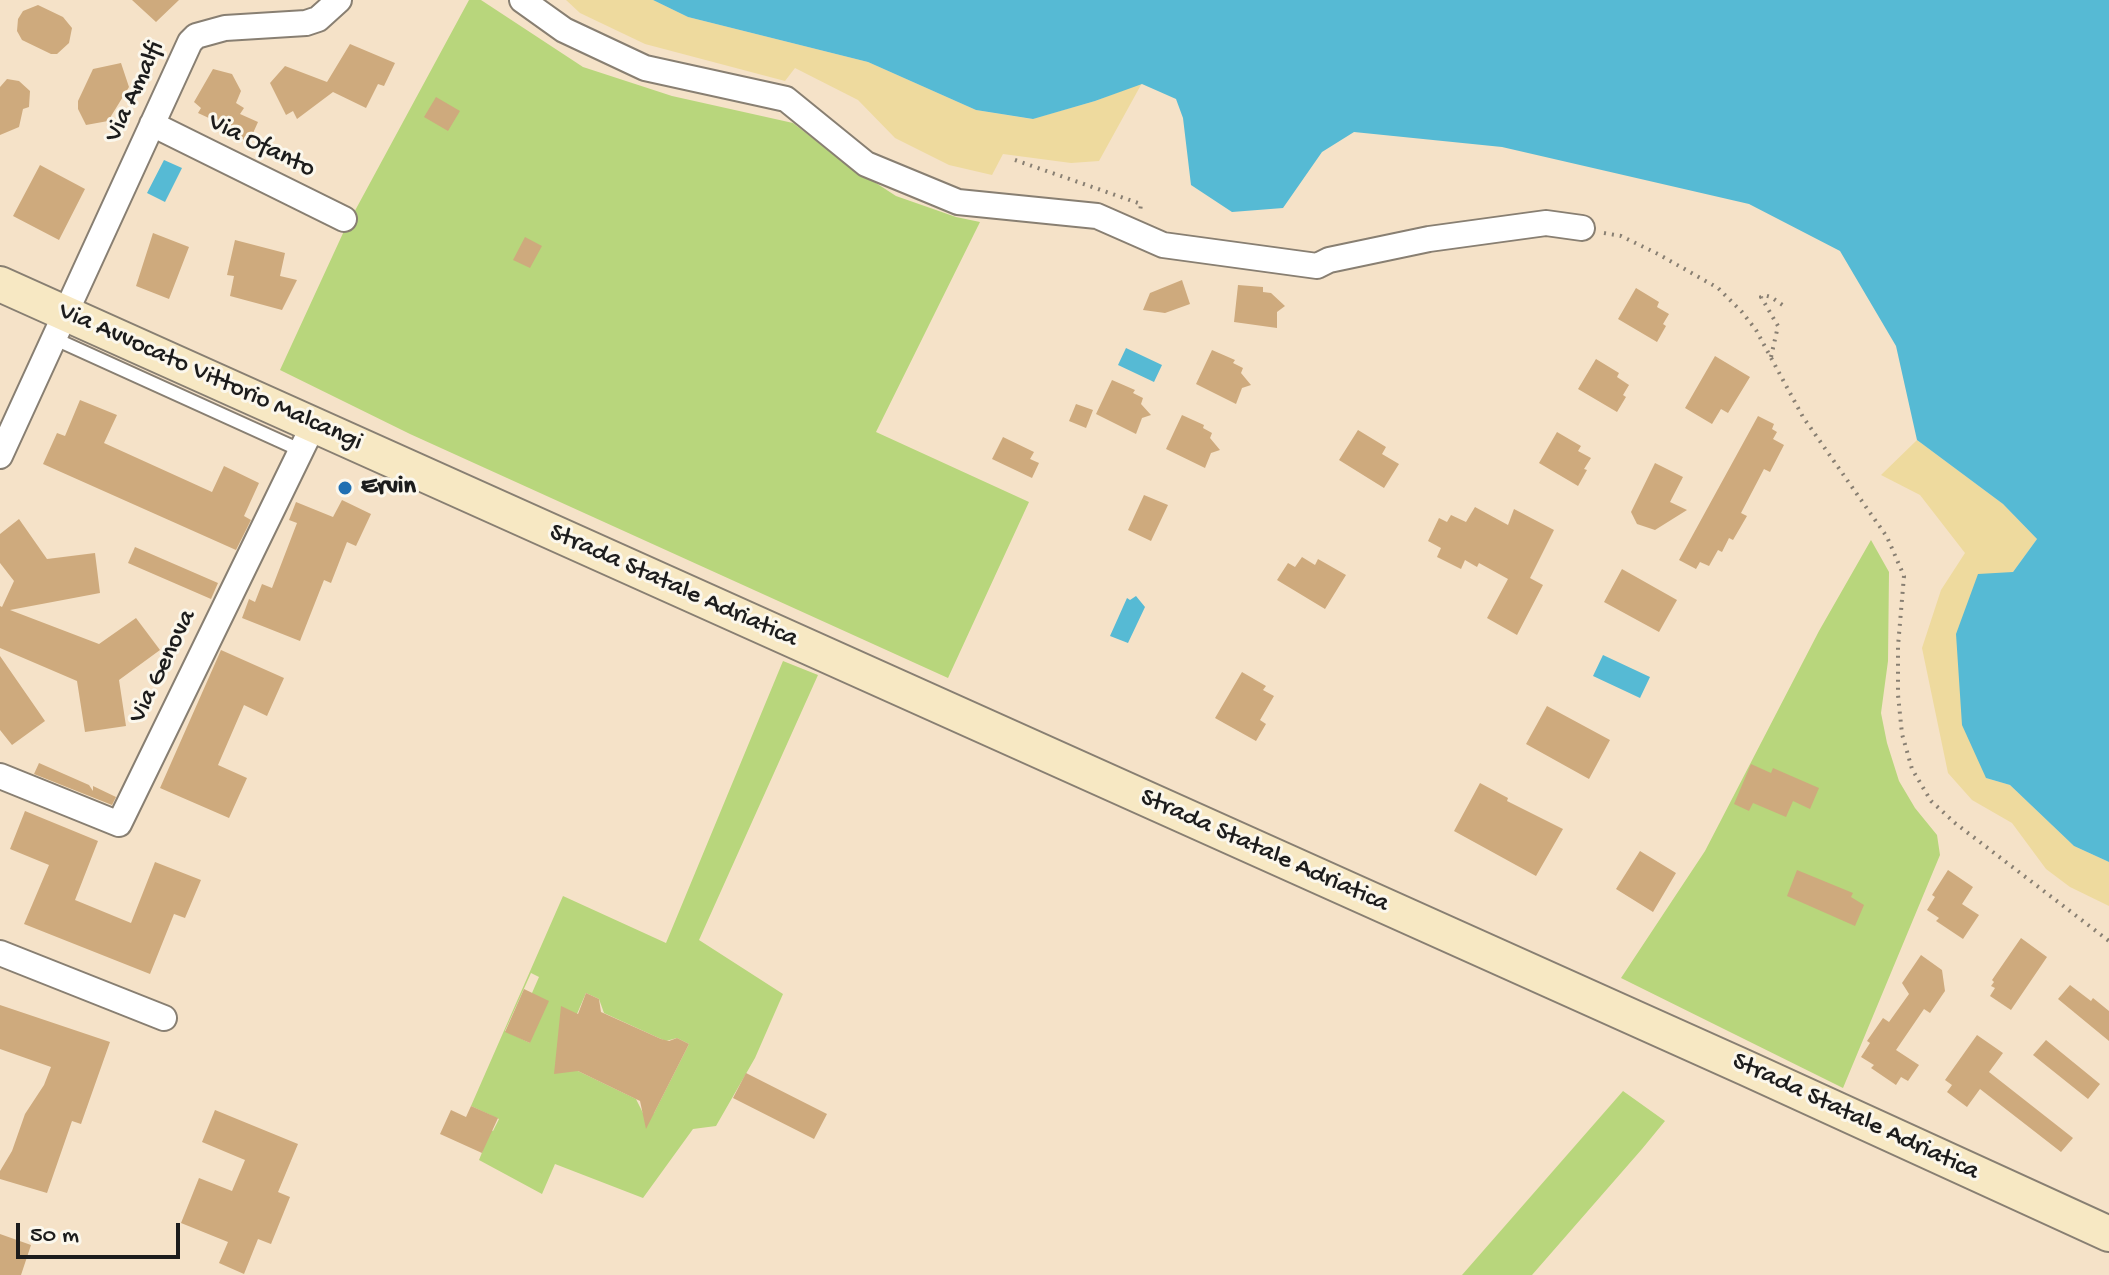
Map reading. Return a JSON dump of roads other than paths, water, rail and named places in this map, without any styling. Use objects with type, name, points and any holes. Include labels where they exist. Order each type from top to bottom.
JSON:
[{"type":"main road","name":"Via Avvocato Vittorio Malcangi","points":[[0,284],[66,323],[307,438],[419,472]]},
{"type":"main road","name":"Strada Statale Adriatica","points":[[419,472],[2109,1234]]},
{"type":"street","name":"Via Amalfi","points":[[0,456],[66,323],[190,42],[196,36],[225,28],[306,23],[318,19],[339,0]]},
{"type":"street","points":[[522,0],[564,30],[645,68],[786,99],[866,164],[958,202],[1097,216],[1163,245],[1317,266],[1329,260],[1429,239],[1546,223],[1582,228]]},
{"type":"street","name":"Via Ofanto","points":[[152,124],[344,219]]},
{"type":"street","name":"Via Genova","points":[[2,784],[119,824],[307,438]]},
{"type":"street","points":[[0,953],[164,1018]]},
{"type":"water","points":[[653,0],[2109,0],[2109,862],[2074,846],[2010,785],[1986,778],[1962,725],[1956,634],[1978,574],[2013,572],[2037,539],[2003,504],[1917,440],[1896,346],[1840,251],[1749,204],[1502,147],[1354,132],[1322,152],[1283,208],[1232,212],[1191,185],[1183,118],[1176,99],[1142,84],[1033,119],[976,110],[868,62],[688,17]]},
{"type":"water","points":[[164,160],[182,168],[165,202],[147,193]]},
{"type":"water","points":[[1126,348],[1162,365],[1154,382],[1118,365]]},
{"type":"water","points":[[1136,596],[1145,607],[1128,643],[1110,636],[1127,598],[1130,600]]},
{"type":"water","points":[[1603,655],[1650,677],[1640,698],[1593,676]]},
{"type":"place","name":"Ervin","points":[[345,488]]}]
